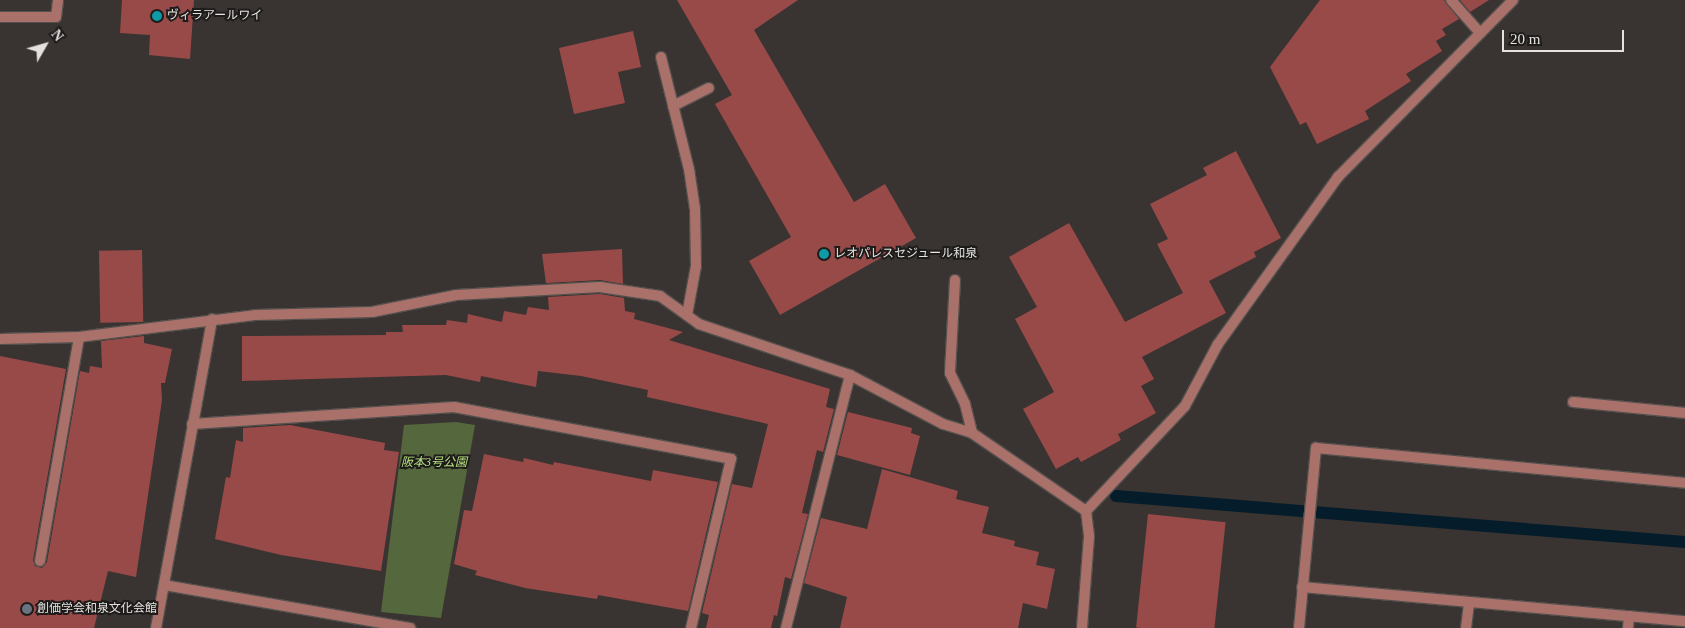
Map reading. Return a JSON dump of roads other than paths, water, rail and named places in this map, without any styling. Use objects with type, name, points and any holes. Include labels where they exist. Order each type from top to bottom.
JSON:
[{"type":"street","points":[[0,17],[56,18],[58,0]]},
{"type":"street","points":[[1452,0],[1480,33]]},
{"type":"street","points":[[1086,511],[1185,406],[1218,344],[1338,177],[1513,0]]},
{"type":"street","points":[[660,57],[695,209],[696,266],[687,315]]},
{"type":"street","points":[[672,106],[709,88]]},
{"type":"street","points":[[955,280],[950,373],[965,404],[972,433]]},
{"type":"street","points":[[0,339],[79,337],[212,319],[372,312],[456,294],[600,287],[660,296],[699,324],[850,376],[942,424],[972,433],[1086,511],[1089,538],[1082,628]]},
{"type":"street","points":[[156,628],[212,319]]},
{"type":"street","points":[[40,561],[79,337]]},
{"type":"street","points":[[786,628],[850,376]]},
{"type":"street","points":[[1573,402],[1685,412]]},
{"type":"street","points":[[192,424],[454,407],[731,459],[691,628]]},
{"type":"street","points":[[1299,628],[1309,501],[1316,448],[1685,483]]},
{"type":"street","points":[[164,585],[410,628]]},
{"type":"street","points":[[1302,587],[1685,622]]},
{"type":"street","points":[[1466,628],[1469,603]]},
{"type":"street","points":[[1628,628],[1629,616]]},
{"type":"waterway","points":[[1116,496],[1685,542]]},
{"type":"place","name":"ヴィラアールワイ","points":[[157,16]]},
{"type":"place","name":"レオパレスセジュール和泉","points":[[824,254]]},
{"type":"place","name":"創価学会和泉文化会館","points":[[27,609]]},
{"type":"park label","name":"阪本3号公園","points":[[434,463]]}]
